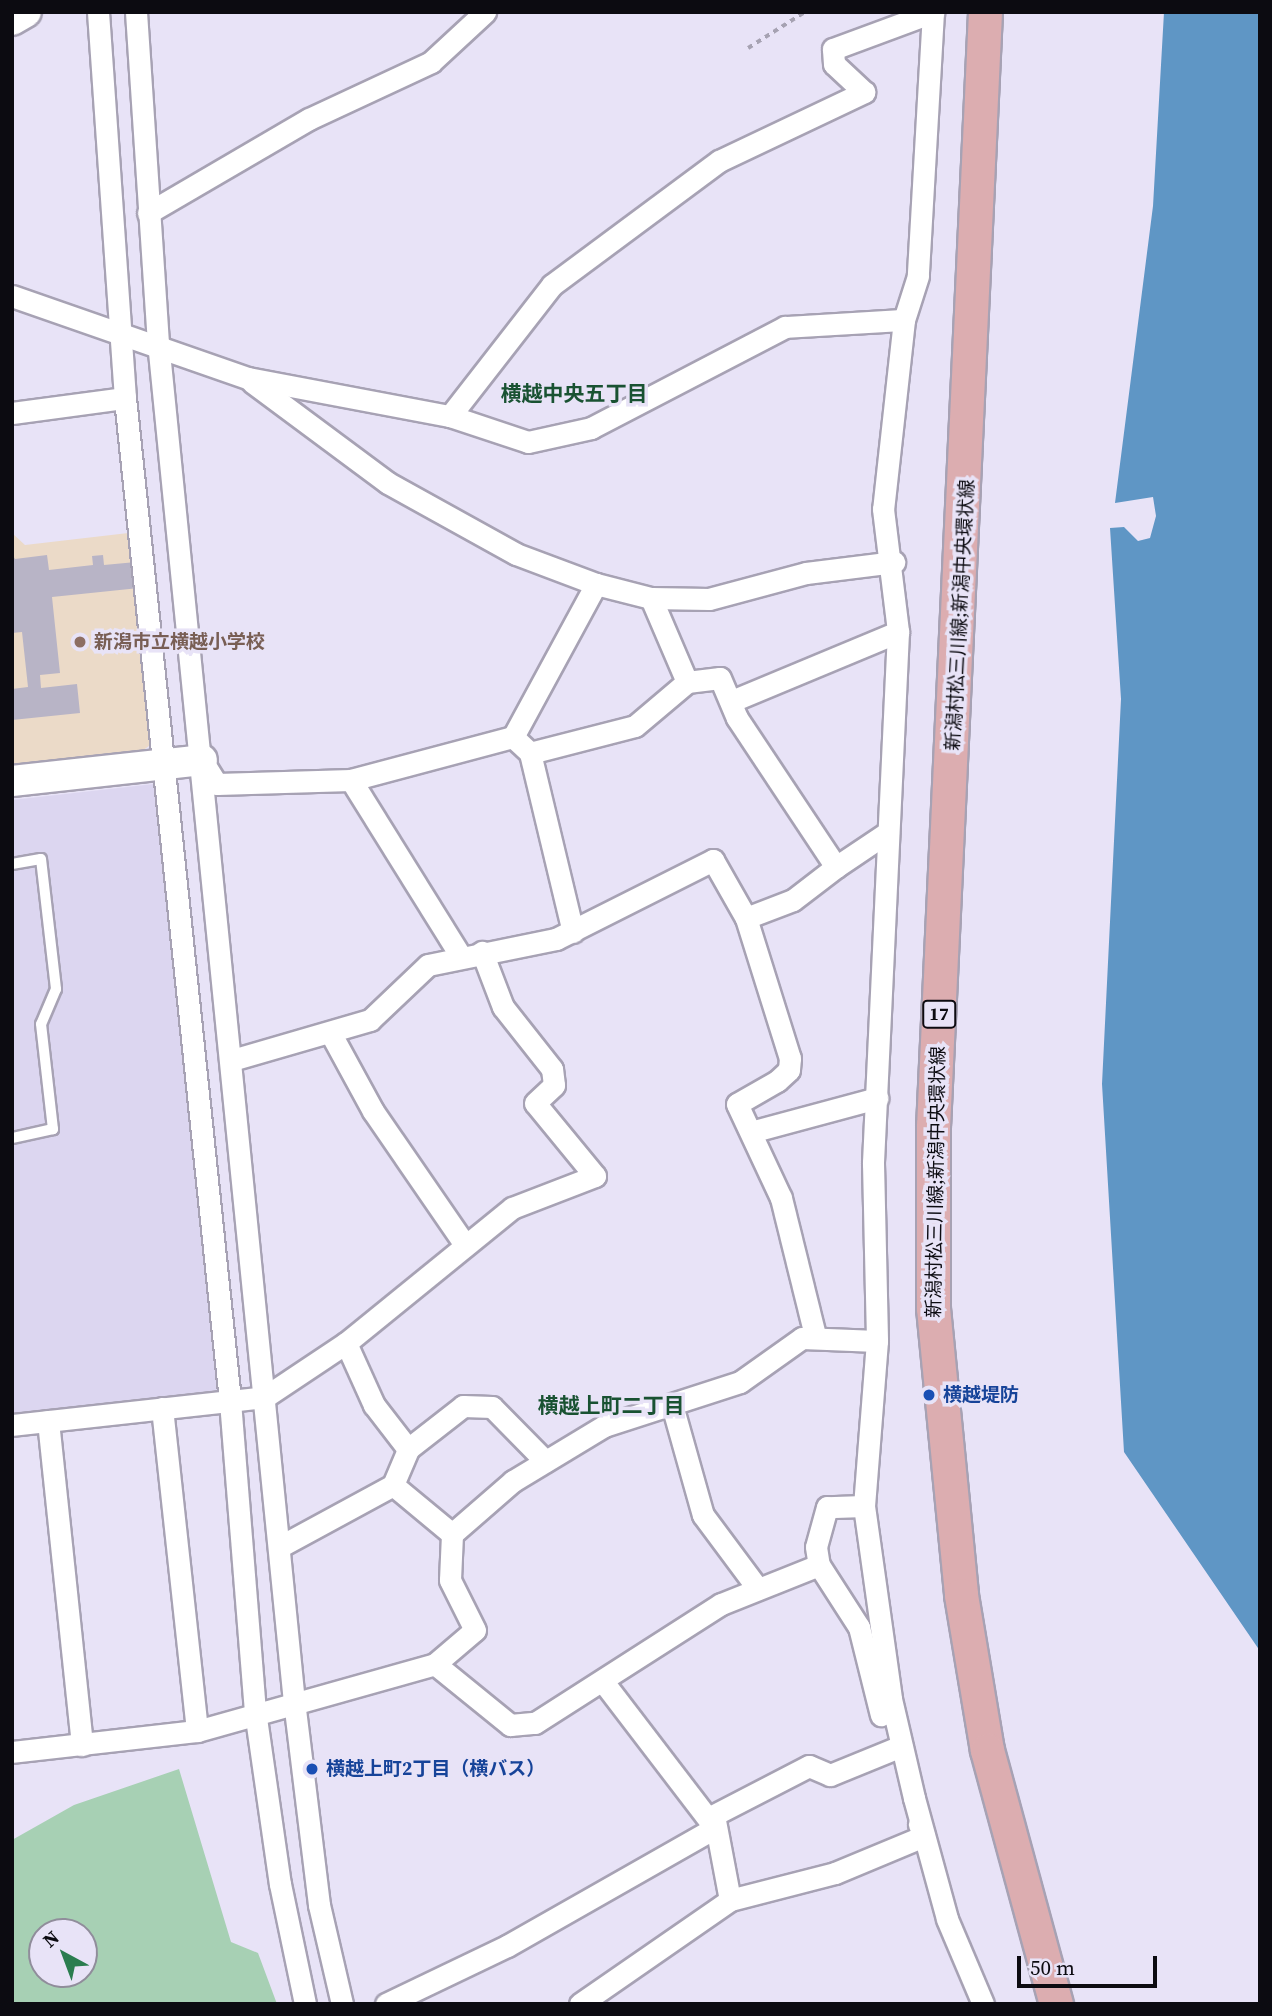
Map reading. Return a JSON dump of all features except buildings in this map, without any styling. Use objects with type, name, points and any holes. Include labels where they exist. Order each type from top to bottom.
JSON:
[{"type":"main road","name":"新潟村松三川線;新潟中央環状線","points":[[985,12],[933,1125],[933,1308],[961,1595],[987,1750],[1056,2004]]},
{"type":"street","points":[[12,20],[26,12]]},
{"type":"street","points":[[98,12],[124,339],[125,398],[166,762],[230,1401],[255,1711],[280,1884],[305,2004]]},
{"type":"street","points":[[136,12],[158,342],[202,760],[294,1701],[319,1905],[342,2004]]},
{"type":"street","points":[[148,213],[309,119],[430,62],[485,12]]},
{"type":"street","points":[[450,416],[552,285],[719,161],[864,92],[834,64],[833,50],[933,12],[918,276],[904,320],[883,509],[894,562],[898,632],[877,1098],[877,1341],[863,1506],[895,1748]]},
{"type":"street","points":[[12,296],[124,339],[158,342],[248,378],[450,416],[528,442],[590,428],[785,327],[904,320]]},
{"type":"street","points":[[248,378],[388,483],[516,554],[596,584],[651,598],[709,599],[806,573],[894,562]]},
{"type":"street","points":[[12,413],[125,398]]},
{"type":"street","points":[[202,760],[217,784],[351,780],[513,737],[596,584]]},
{"type":"street","points":[[651,598],[687,682]]},
{"type":"street","points":[[732,701],[898,632]]},
{"type":"street","points":[[530,753],[635,726],[687,682],[720,678],[836,867]]},
{"type":"street","points":[[513,737],[530,753],[573,932]]},
{"type":"street","points":[[12,781],[202,760]]},
{"type":"street","points":[[351,780],[461,957]]},
{"type":"street","points":[[746,918],[793,900],[888,832]]},
{"type":"street","points":[[232,1060],[331,1034],[370,1020],[428,965],[573,932],[713,860],[746,918],[790,1058],[789,1070],[777,1082],[737,1104],[781,1198],[816,1335]]},
{"type":"street","points":[[12,1425],[265,1397],[346,1343],[512,1208],[595,1176],[535,1103],[554,1085],[552,1069],[503,1007],[482,952]]},
{"type":"street","points":[[331,1034],[373,1111],[465,1245]]},
{"type":"street","points":[[751,1132],[877,1098]]},
{"type":"street","points":[[12,1752],[197,1731],[255,1711],[435,1664],[475,1630],[450,1580],[452,1534],[545,1461],[604,1426],[740,1382],[785,1347],[816,1335],[877,1341]]},
{"type":"street","points":[[346,1343],[374,1405],[408,1449]]},
{"type":"street","points":[[671,1405],[703,1515],[758,1588]]},
{"type":"street","points":[[279,1547],[393,1485],[408,1449],[463,1406],[492,1407],[545,1461]]},
{"type":"street","points":[[162,1408],[197,1731]]},
{"type":"street","points":[[48,1421],[82,1745]]},
{"type":"street","points":[[393,1485],[452,1534]]},
{"type":"street","points":[[863,1506],[827,1507],[816,1547],[819,1566],[859,1626],[947,1919],[983,2004]]},
{"type":"street","points":[[435,1664],[510,1725],[535,1723],[604,1683],[721,1604],[819,1566]]},
{"type":"street","points":[[604,1683],[715,1828]]},
{"type":"street","points":[[730,1900],[714,1815],[809,1766],[830,1774],[895,1748]]},
{"type":"street","points":[[386,2004],[507,1946],[715,1828]]},
{"type":"street","points":[[580,2004],[730,1900],[835,1873],[924,1836]]},
{"type":"lane","points":[[12,863],[41,859],[56,989],[41,1024],[53,1129],[12,1138]]},
{"type":"path","points":[[748,48],[805,12]]},
{"type":"shaded area","name":"新潟市立横越小学校","points":[[137,532],[158,739],[141,752],[12,765],[12,533],[25,545]]},
{"type":"shaded area","points":[[154,784],[218,1397],[12,1418],[12,800]]},
{"type":"green space","points":[[179,1769],[231,1942],[258,1953],[277,2004],[12,2004],[12,1840],[74,1805]]},
{"type":"water","points":[[1164,12],[1260,12],[1260,1651],[1124,1452],[1102,1084],[1121,699],[1110,528],[1124,527],[1138,541],[1150,538],[1156,516],[1153,497],[1115,503],[1153,206]]},
{"type":"place","name":"新潟市立横越小学校","points":[[80,642]]},
{"type":"place","name":"横越堤防","points":[[929,1395]]},
{"type":"place","name":"横越上町2丁目（横バス）","points":[[312,1769]]},
{"type":"district","name":"横越中央五丁目","points":[[574,394]]},
{"type":"district","name":"横越上町二丁目","points":[[611,1406]]}]
